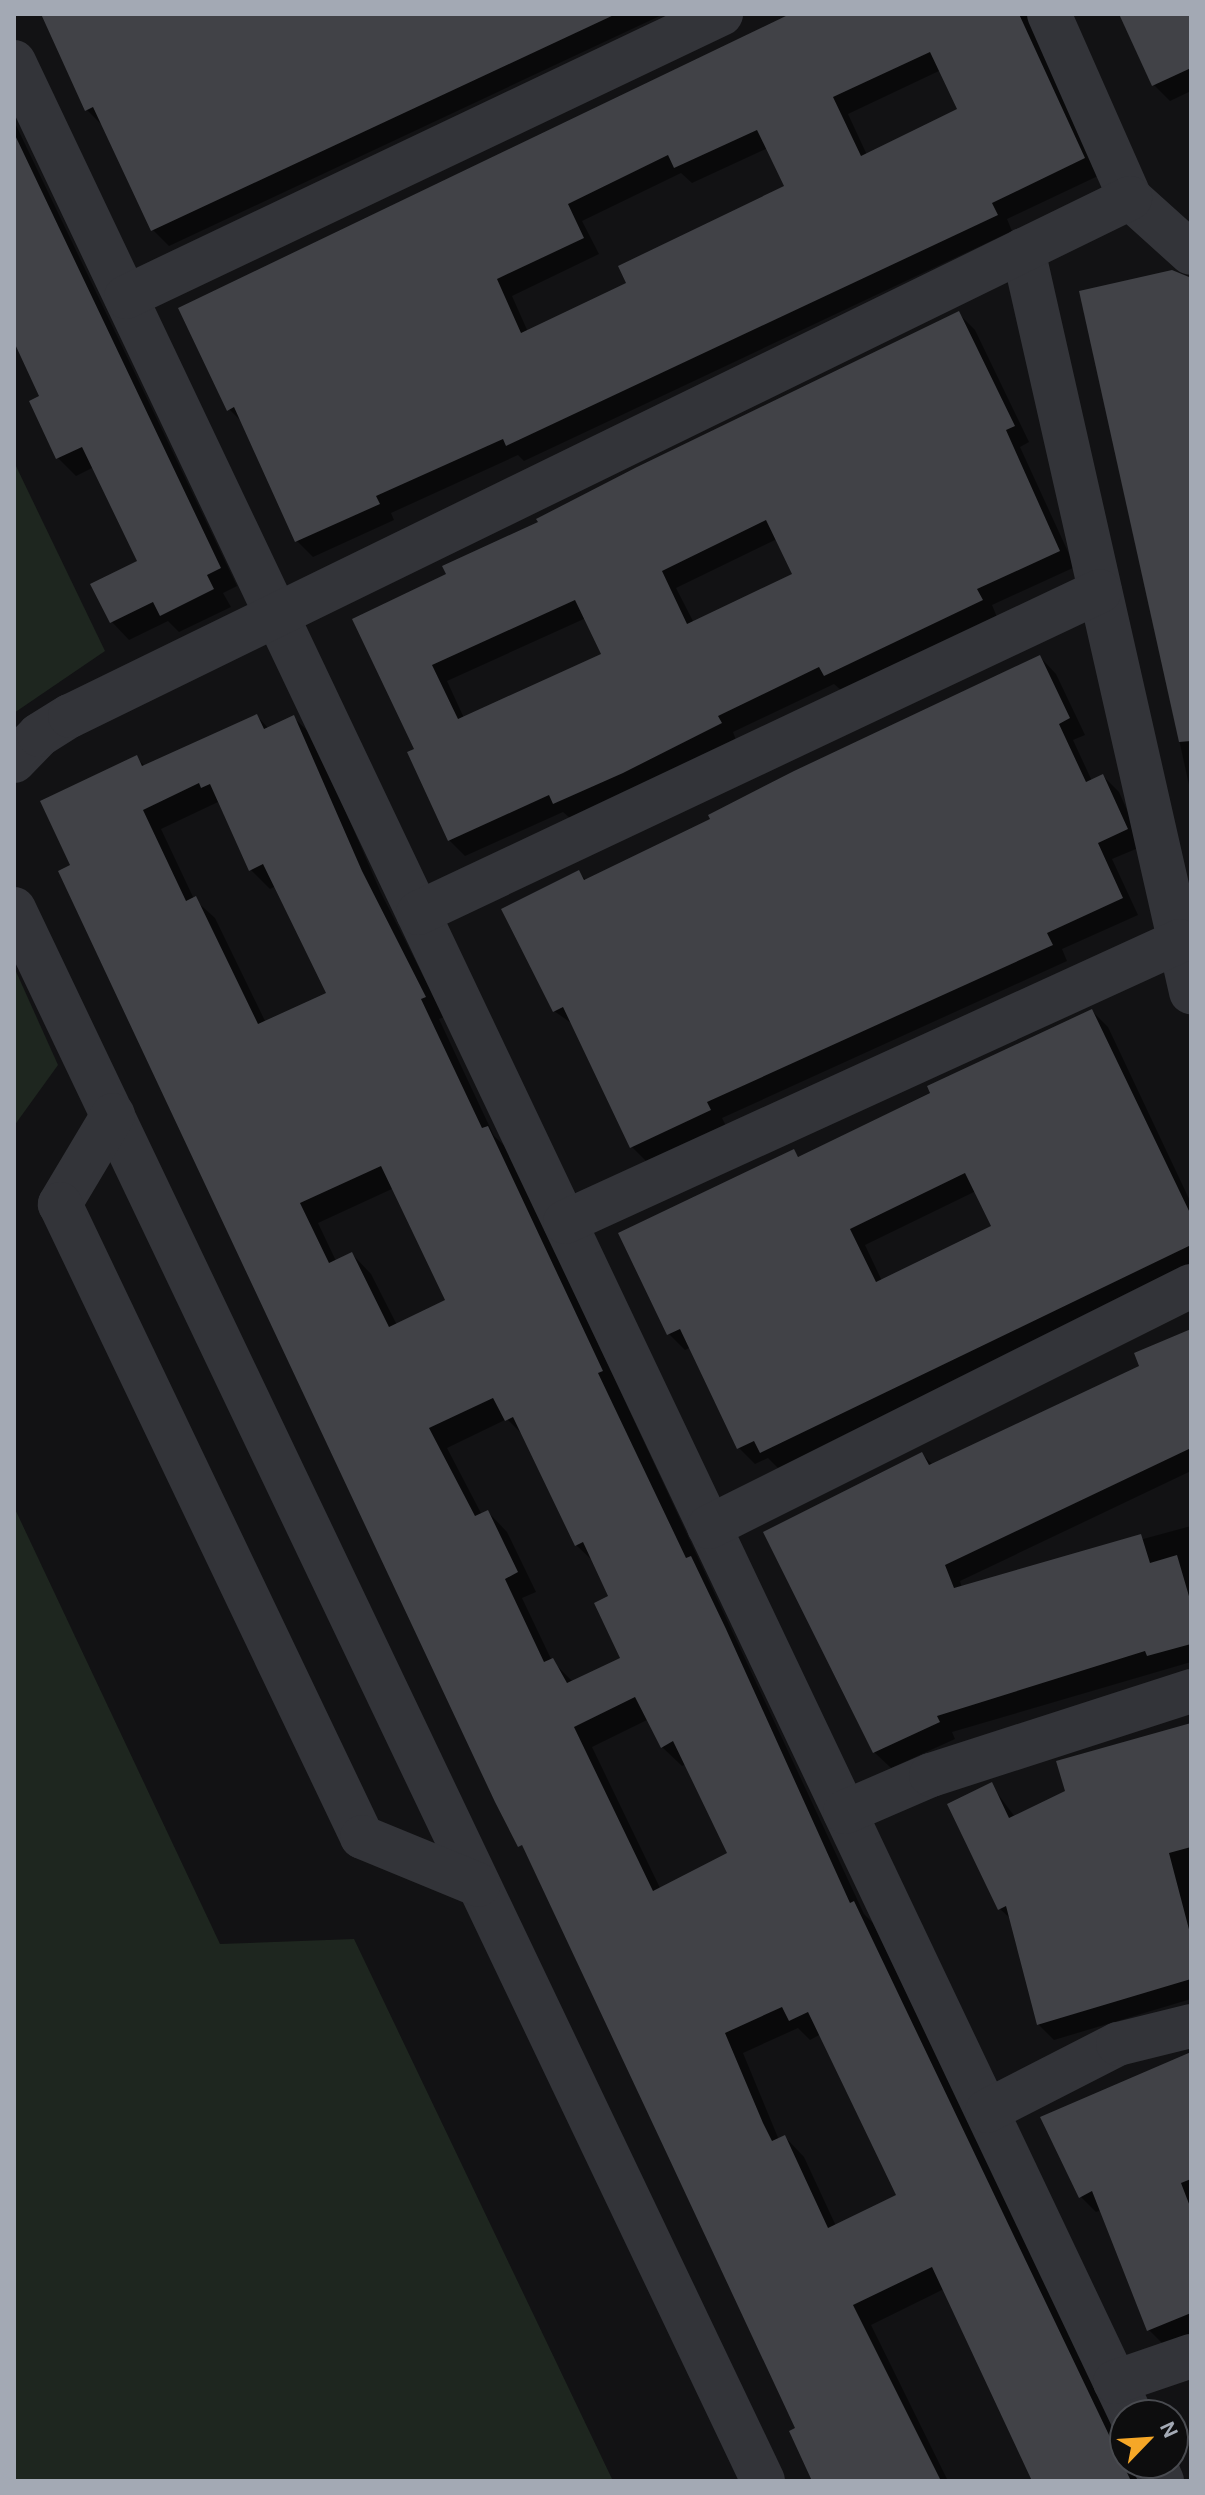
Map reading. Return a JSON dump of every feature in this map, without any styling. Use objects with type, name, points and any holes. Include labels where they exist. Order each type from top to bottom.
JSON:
[{"type":"lane","points":[[126,297],[721,14]]},
{"type":"lane","points":[[1049,14],[1130,198],[1191,253]]},
{"type":"lane","points":[[14,62],[1123,2398],[1191,2356]]},
{"type":"lane","points":[[14,761],[39,735],[70,716],[276,612],[1130,198]]},
{"type":"lane","points":[[1023,250],[1191,992]]},
{"type":"lane","points":[[418,913],[1100,591]]},
{"type":"lane","points":[[14,909],[763,2481]]},
{"type":"lane","points":[[565,1222],[1180,941]]},
{"type":"lane","points":[[113,1115],[60,1204],[362,1837],[479,1885]]},
{"type":"lane","points":[[709,1527],[1191,1286]]},
{"type":"lane","points":[[845,1812],[944,1770],[1191,1691]]},
{"type":"lane","points":[[987,2111],[1118,2044],[1191,2026]]},
{"type":"shaded area","points":[[14,462],[105,651],[14,713]]},
{"type":"shaded area","points":[[14,967],[58,1065],[14,1126]]},
{"type":"shaded area","points":[[14,1507],[220,1944],[354,1939],[613,2481],[14,2481]]},
{"type":"building","points":[[41,14],[616,14],[151,231],[93,107],[85,111]]},
{"type":"building","points":[[790,14],[1019,14],[1085,158],[992,203],[998,215],[506,446],[503,439],[376,496],[380,504],[295,542],[234,407],[227,411],[178,308]],"holes":[[[930,52],[957,109],[861,156],[833,97]],[[757,130],[784,186],[618,266],[626,283],[521,333],[497,279],[584,238],[568,204],[668,155],[674,168]]]},
{"type":"building","points":[[1119,14],[1191,14],[1191,68],[1152,86]]},
{"type":"building","points":[[14,133],[221,568],[207,575],[214,589],[160,616],[153,602],[110,623],[90,584],[137,561],[82,447],[56,459],[29,401],[39,396],[14,342]]},
{"type":"building","points":[[1172,270],[1189,277],[1191,287],[1191,741],[1179,742],[1079,291]]},
{"type":"building","points":[[959,311],[1015,426],[1006,430],[1060,551],[977,589],[983,600],[824,676],[819,667],[718,716],[722,723],[623,773],[553,804],[549,795],[448,841],[407,752],[414,749],[352,619],[446,574],[442,566],[538,522],[536,519]],"holes":[[[766,520],[792,574],[687,624],[662,571]],[[575,600],[601,654],[458,719],[432,665]]]},
{"type":"building","points":[[1040,655],[1070,718],[1059,724],[1086,782],[1103,774],[1128,829],[1098,843],[1123,898],[1047,933],[1053,945],[707,1102],[711,1110],[630,1148],[563,1007],[553,1012],[501,909],[579,870],[584,880],[710,819],[708,815],[794,771]]},
{"type":"building","points":[[257,714],[264,729],[294,715],[362,871],[426,997],[421,999],[482,1128],[488,1126],[603,1371],[598,1373],[686,1558],[691,1556],[850,1903],[854,1901],[1109,2435],[1109,2479],[1131,2481],[1032,2481],[932,2267],[853,2305],[941,2481],[812,2481],[789,2431],[795,2428],[667,2154],[522,1845],[518,1847],[495,1802],[58,871],[70,865],[40,801],[137,755],[142,766]],"holes":[[[199,783],[201,788],[210,784],[249,871],[263,864],[326,993],[258,1024],[196,896],[186,901],[143,810]],[[381,1166],[445,1300],[389,1327],[352,1252],[329,1263],[300,1203]],[[493,1398],[505,1421],[513,1417],[575,1546],[583,1542],[608,1596],[594,1603],[620,1658],[567,1683],[553,1658],[544,1662],[505,1579],[518,1572],[488,1510],[475,1516],[429,1428]],[[635,1697],[661,1748],[673,1741],[727,1853],[653,1891],[574,1727]],[[782,2007],[789,2021],[808,2012],[896,2195],[828,2228],[785,2135],[772,2141],[725,2033]]]},
{"type":"building","points":[[1092,1009],[1191,1215],[1191,1245],[760,1453],[754,1441],[737,1449],[680,1329],[667,1335],[618,1233],[794,1149],[798,1157],[930,1093],[927,1086]],"holes":[[[965,1173],[991,1226],[876,1282],[850,1229]]]},
{"type":"building","points":[[1191,1329],[1191,1448],[945,1565],[954,1588],[1141,1534],[1150,1563],[1177,1555],[1191,1603],[1191,1644],[1147,1656],[1145,1651],[937,1716],[940,1722],[873,1753],[763,1532],[922,1452],[929,1465],[1139,1366],[1134,1353]]},
{"type":"building","points":[[1191,1723],[1191,1847],[1169,1853],[1191,1937],[1191,1979],[1037,2025],[1006,1906],[998,1910],[947,1804],[992,1782],[1009,1818],[1065,1791],[1056,1761]]},
{"type":"building","points":[[1191,2052],[1191,2179],[1181,2183],[1191,2209],[1191,2313],[1147,2331],[1092,2191],[1079,2198],[1040,2117]]}]
